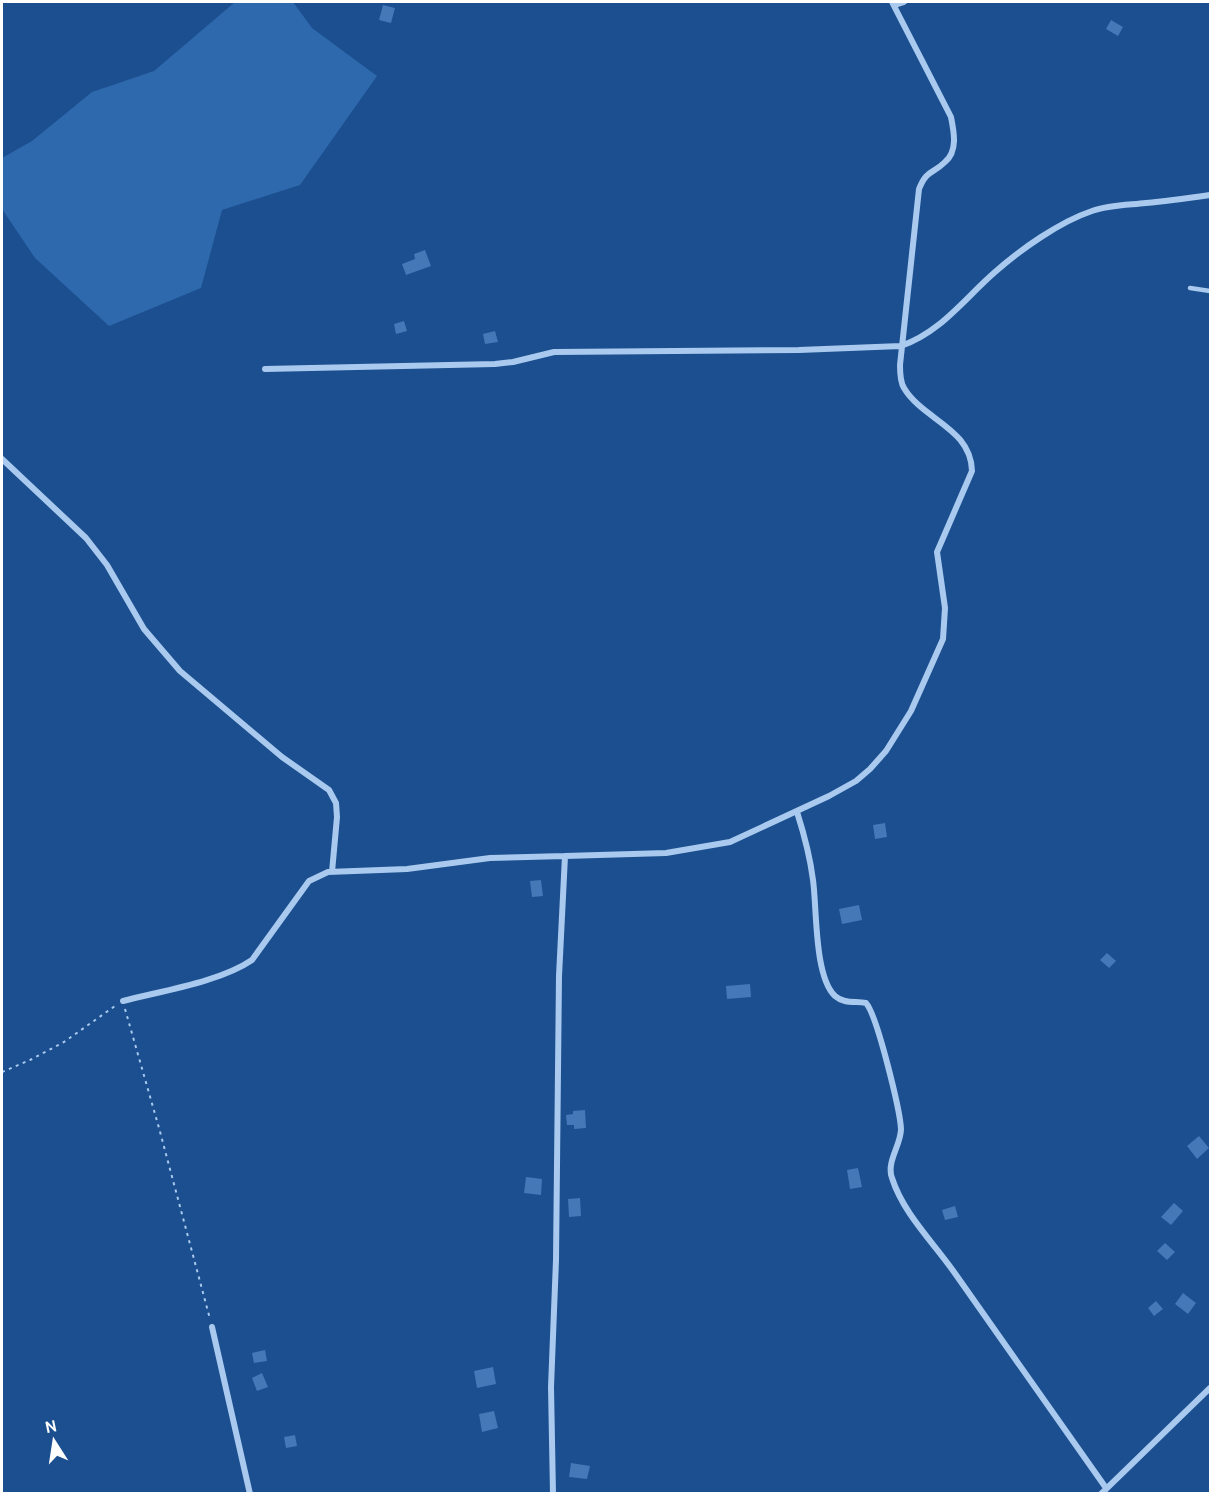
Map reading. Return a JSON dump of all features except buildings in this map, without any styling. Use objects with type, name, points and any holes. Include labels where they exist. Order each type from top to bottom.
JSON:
[{"type":"street","points":[[123,1001],[233,972],[243,966],[252,960],[309,880],[332,872],[407,869],[490,858],[666,853],[701,849],[737,840],[856,781],[886,751],[911,711],[943,639],[945,625],[943,590],[937,552],[972,471],[971,459],[965,447],[954,433],[904,388],[901,375],[901,346],[919,189],[924,176],[946,162],[955,138],[951,117],[894,3],[904,2]]},
{"type":"street","points":[[265,369],[495,364],[554,352],[799,350],[901,346],[915,341],[947,319],[995,272],[1026,246],[1076,217],[1118,205],[1210,195]]},
{"type":"street","points":[[2,459],[86,538],[107,566],[144,629],[180,671],[264,742],[329,790],[336,803],[332,872]]},
{"type":"street","points":[[797,812],[809,854],[825,980],[837,998],[849,1003],[866,1003],[877,1028],[900,1122],[899,1140],[890,1175],[909,1212],[949,1264],[1104,1491],[1210,1388]]},
{"type":"street","points":[[553,1494],[551,1387],[556,1260],[559,976],[565,856]]},
{"type":"street","points":[[212,1327],[250,1494]]},
{"type":"lane","points":[[1190,288],[1210,291]]},
{"type":"path","points":[[2,1072],[64,1042],[123,1001],[212,1327]]},
{"type":"shaded area","points":[[235,2],[293,2],[312,28],[377,76],[300,185],[222,210],[201,288],[109,326],[35,258],[2,209],[2,158],[32,141],[92,92],[154,71]]}]
